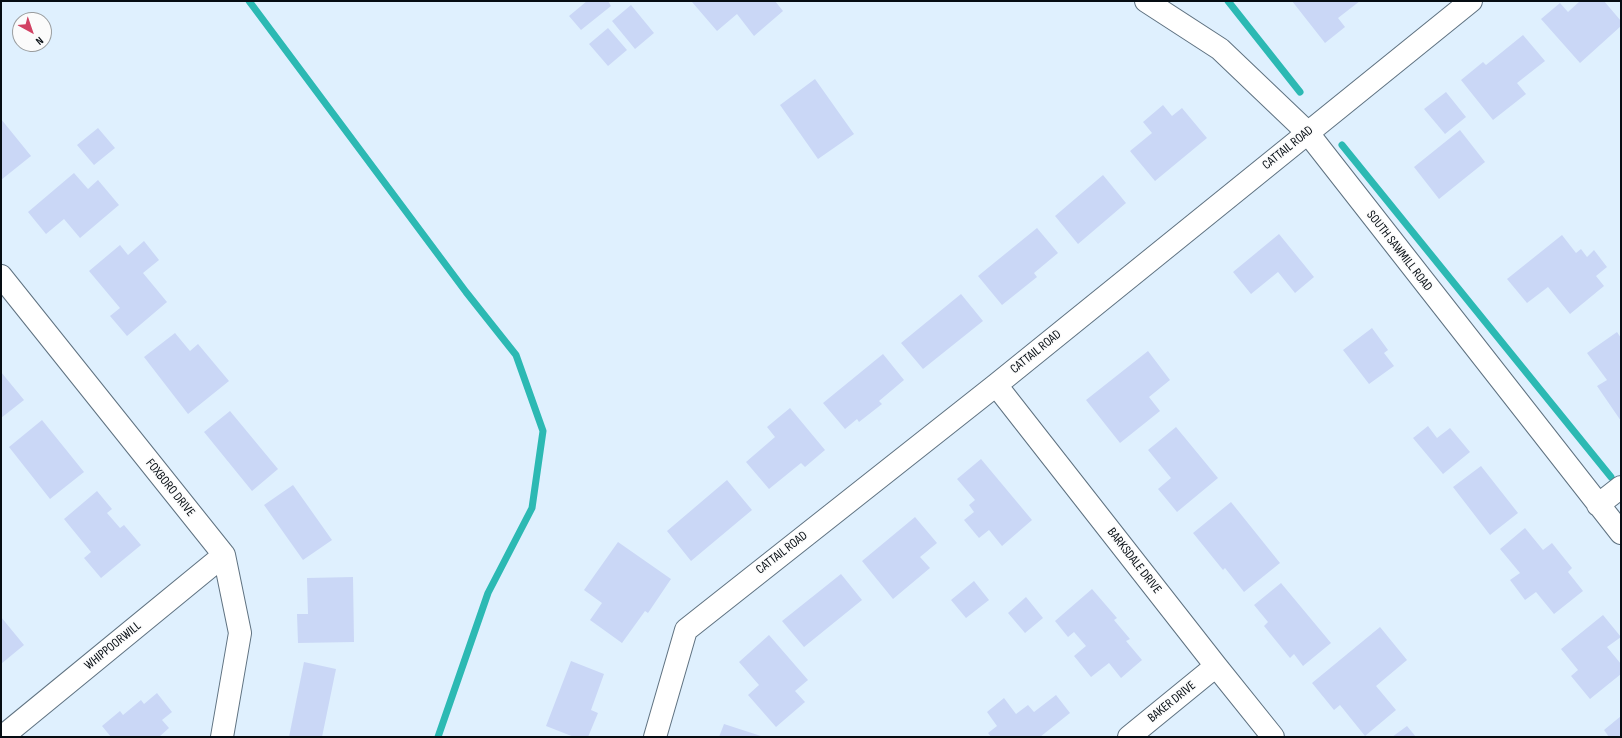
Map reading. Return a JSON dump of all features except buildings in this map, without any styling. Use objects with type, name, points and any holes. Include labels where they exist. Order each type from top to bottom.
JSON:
[{"type":"street","name":"SOUTH SAWMILL ROAD","points":[[1146,1],[1220,50],[1307,132],[1621,533]]},
{"type":"street","name":"CATTAIL ROAD","points":[[655,737],[686,630],[996,385],[1307,132],[1471,1]]},
{"type":"street","name":"FOXBORO DRIVE","points":[[1,276],[224,555],[240,633],[222,737]]},
{"type":"street","name":"BARKSDALE DRIVE","points":[[996,385],[1216,666],[1274,737]]},
{"type":"street","points":[[1598,504],[1621,487]]},
{"type":"street","name":"WHIPPOORWILL","points":[[2,737],[224,555]]},
{"type":"street","name":"BAKER DRIVE","points":[[1129,737],[1216,666]]},
{"type":"waterway","points":[[249,1],[466,292],[516,355],[543,431],[532,508],[488,593],[438,737]]},
{"type":"waterway","points":[[1228,1],[1300,92]]},
{"type":"waterway","points":[[1342,145],[1611,477]]}]
